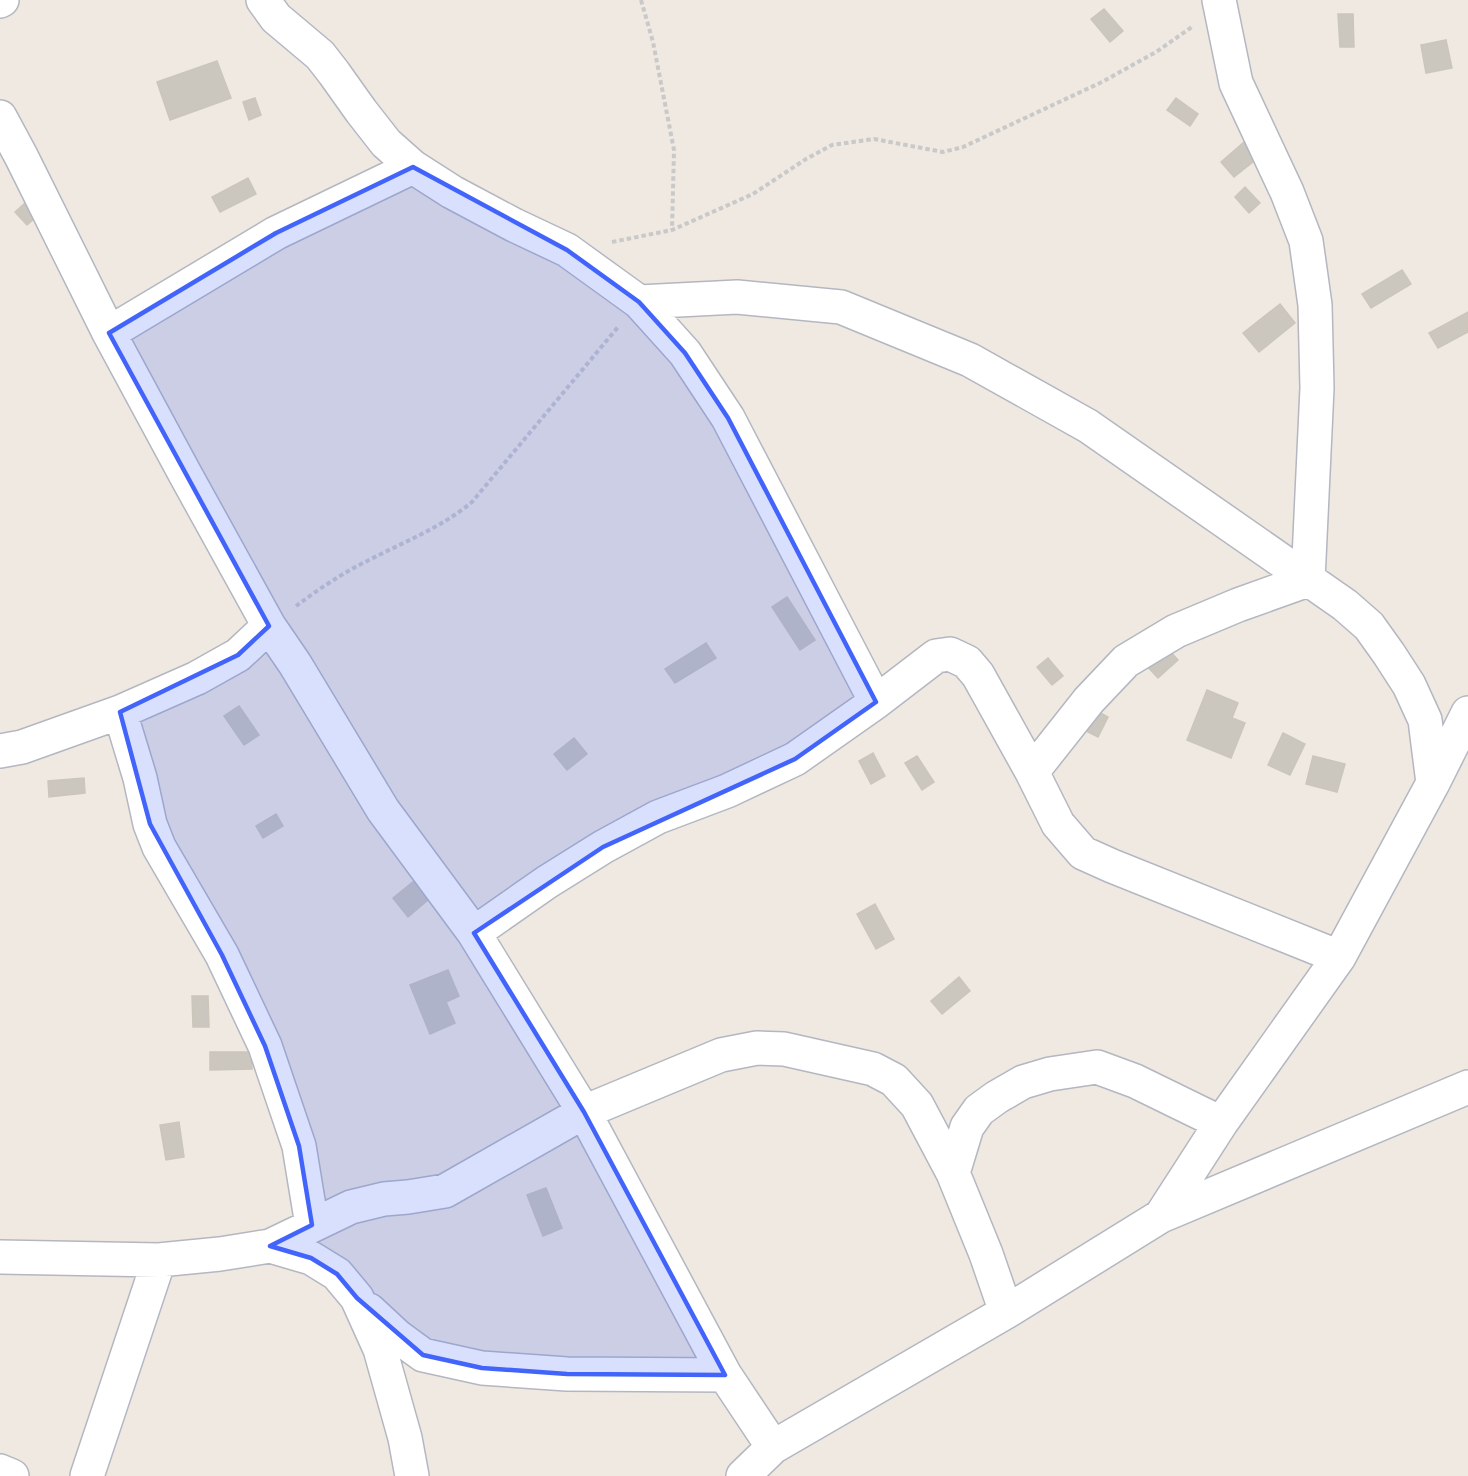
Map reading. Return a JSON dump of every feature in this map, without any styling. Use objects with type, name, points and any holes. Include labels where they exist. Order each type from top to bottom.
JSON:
[{"type":"street","points":[[263,0],[276,18],[320,55],[386,143],[413,167],[452,192],[567,250],[639,302],[685,353],[728,418],[876,702]]},
{"type":"street","points":[[1220,4],[1236,83],[1287,192],[1306,241],[1315,305],[1317,388],[1308,580]]},
{"type":"street","points":[[0,117],[109,333],[269,626],[295,664],[383,810],[474,933],[584,1112],[725,1375],[773,1448]]},
{"type":"street","points":[[109,333],[276,233],[413,167]]},
{"type":"street","points":[[639,302],[736,297],[841,307],[970,360],[1088,426],[1345,605],[1369,626],[1409,685],[1425,720],[1433,783]]},
{"type":"street","points":[[1032,772],[1089,700],[1126,661],[1176,631],[1238,605],[1308,580]]},
{"type":"street","points":[[0,751],[22,747],[120,712],[197,678],[238,656],[269,626]]},
{"type":"street","points":[[474,933],[547,882],[603,847],[658,817],[727,791],[795,759],[936,656],[950,654],[967,662],[978,675],[1058,824],[1083,852],[1112,866],[1339,957]]},
{"type":"street","points":[[238,656],[262,657],[295,664]]},
{"type":"street","points":[[120,712],[140,778],[150,824],[159,847],[222,955],[265,1046],[298,1146],[312,1225]]},
{"type":"street","points":[[1161,1216],[1221,1123],[1339,957],[1468,713]]},
{"type":"street","points":[[0,1257],[159,1260],[270,1246],[351,1207],[384,1199],[445,1191],[584,1112],[721,1054],[757,1048],[784,1049],[873,1069],[894,1080],[917,1105],[953,1173],[1006,1311]]},
{"type":"street","points":[[953,1173],[967,1127],[979,1110],[1023,1082],[1050,1074],[1096,1067],[1135,1081],[1221,1123]]},
{"type":"street","points":[[743,1476],[773,1448],[1006,1311],[1161,1216],[1468,1087]]},
{"type":"street","points":[[270,1246],[311,1258],[337,1274],[357,1299],[397,1336],[423,1355],[482,1368],[567,1374],[725,1375]]},
{"type":"street","points":[[87,1476],[159,1260]]},
{"type":"street","points":[[357,1299],[380,1348],[405,1438],[412,1476]]},
{"type":"street","points":[[0,1471],[12,1476]]},
{"type":"path","points":[[641,0],[653,42],[674,150],[672,230]]},
{"type":"path","points":[[567,250],[672,230],[753,194],[806,159],[832,145],[874,139],[943,152],[963,147],[1102,82],[1156,52],[1220,4]]},
{"type":"path","points":[[269,626],[320,589],[369,560],[455,516],[472,502],[639,302]]},
{"type":"highlighted area","points":[[413,167],[567,250],[639,302],[685,353],[728,418],[876,702],[795,759],[603,847],[474,933],[584,1112],[725,1375],[567,1374],[482,1368],[423,1355],[357,1298],[337,1274],[311,1258],[270,1246],[312,1225],[299,1146],[265,1046],[222,955],[150,824],[120,712],[238,655],[269,626],[109,333],[276,233]]},
{"type":"building","points":[[1104,9],[1123,31],[1110,42],[1091,19]]},
{"type":"building","points":[[1338,14],[1353,14],[1354,47],[1340,47]]},
{"type":"building","points":[[1446,40],[1452,68],[1426,73],[1421,45]]},
{"type":"building","points":[[217,61],[231,98],[170,120],[157,82]]},
{"type":"building","points":[[255,98],[261,115],[249,120],[243,102]]},
{"type":"building","points":[[1176,98],[1198,114],[1190,126],[1167,110]]},
{"type":"building","points":[[1244,142],[1258,158],[1234,177],[1221,162]]},
{"type":"building","points":[[248,178],[256,194],[220,212],[212,197]]},
{"type":"building","points":[[1245,187],[1260,203],[1249,213],[1235,197]]},
{"type":"building","points":[[33,196],[45,209],[27,225],[15,212]]},
{"type":"building","points":[[1402,270],[1411,284],[1371,308],[1362,294]]},
{"type":"building","points":[[1280,304],[1295,323],[1259,352],[1243,333]]},
{"type":"building","points":[[1468,312],[1468,332],[1438,348],[1429,333]]},
{"type":"building","points":[[787,597],[815,640],[800,650],[772,607]]},
{"type":"building","points":[[706,643],[716,658],[675,683],[665,669]]},
{"type":"building","points":[[1164,645],[1178,660],[1158,678],[1144,663]]},
{"type":"building","points":[[1048,658],[1063,676],[1052,685],[1037,667]]},
{"type":"building","points":[[1207,690],[1238,703],[1232,718],[1245,723],[1231,758],[1187,740]]},
{"type":"building","points":[[239,706],[259,735],[244,745],[224,716]]},
{"type":"building","points":[[1095,710],[1108,717],[1098,737],[1084,730]]},
{"type":"building","points":[[1283,733],[1305,744],[1290,775],[1268,765]]},
{"type":"building","points":[[574,738],[587,754],[567,770],[554,754]]},
{"type":"building","points":[[873,753],[885,776],[871,784],[859,761]]},
{"type":"building","points":[[917,756],[934,782],[922,790],[905,763]]},
{"type":"building","points":[[1313,756],[1345,764],[1337,792],[1306,784]]},
{"type":"building","points":[[84,778],[85,793],[49,797],[48,781]]},
{"type":"building","points":[[276,814],[283,826],[263,838],[256,826]]},
{"type":"building","points":[[420,876],[435,894],[408,917],[393,898]]},
{"type":"building","points":[[875,904],[894,939],[876,949],[857,914]]},
{"type":"building","points":[[448,970],[459,996],[446,1002],[455,1023],[430,1034],[410,985]]},
{"type":"building","points":[[959,977],[970,991],[942,1014],[931,1001]]},
{"type":"building","points":[[192,996],[208,996],[209,1027],[193,1027]]},
{"type":"building","points":[[210,1052],[251,1052],[252,1069],[210,1070]]},
{"type":"building","points":[[179,1122],[184,1157],[166,1160],[160,1125]]},
{"type":"building","points":[[546,1188],[562,1228],[543,1236],[527,1195]]}]
